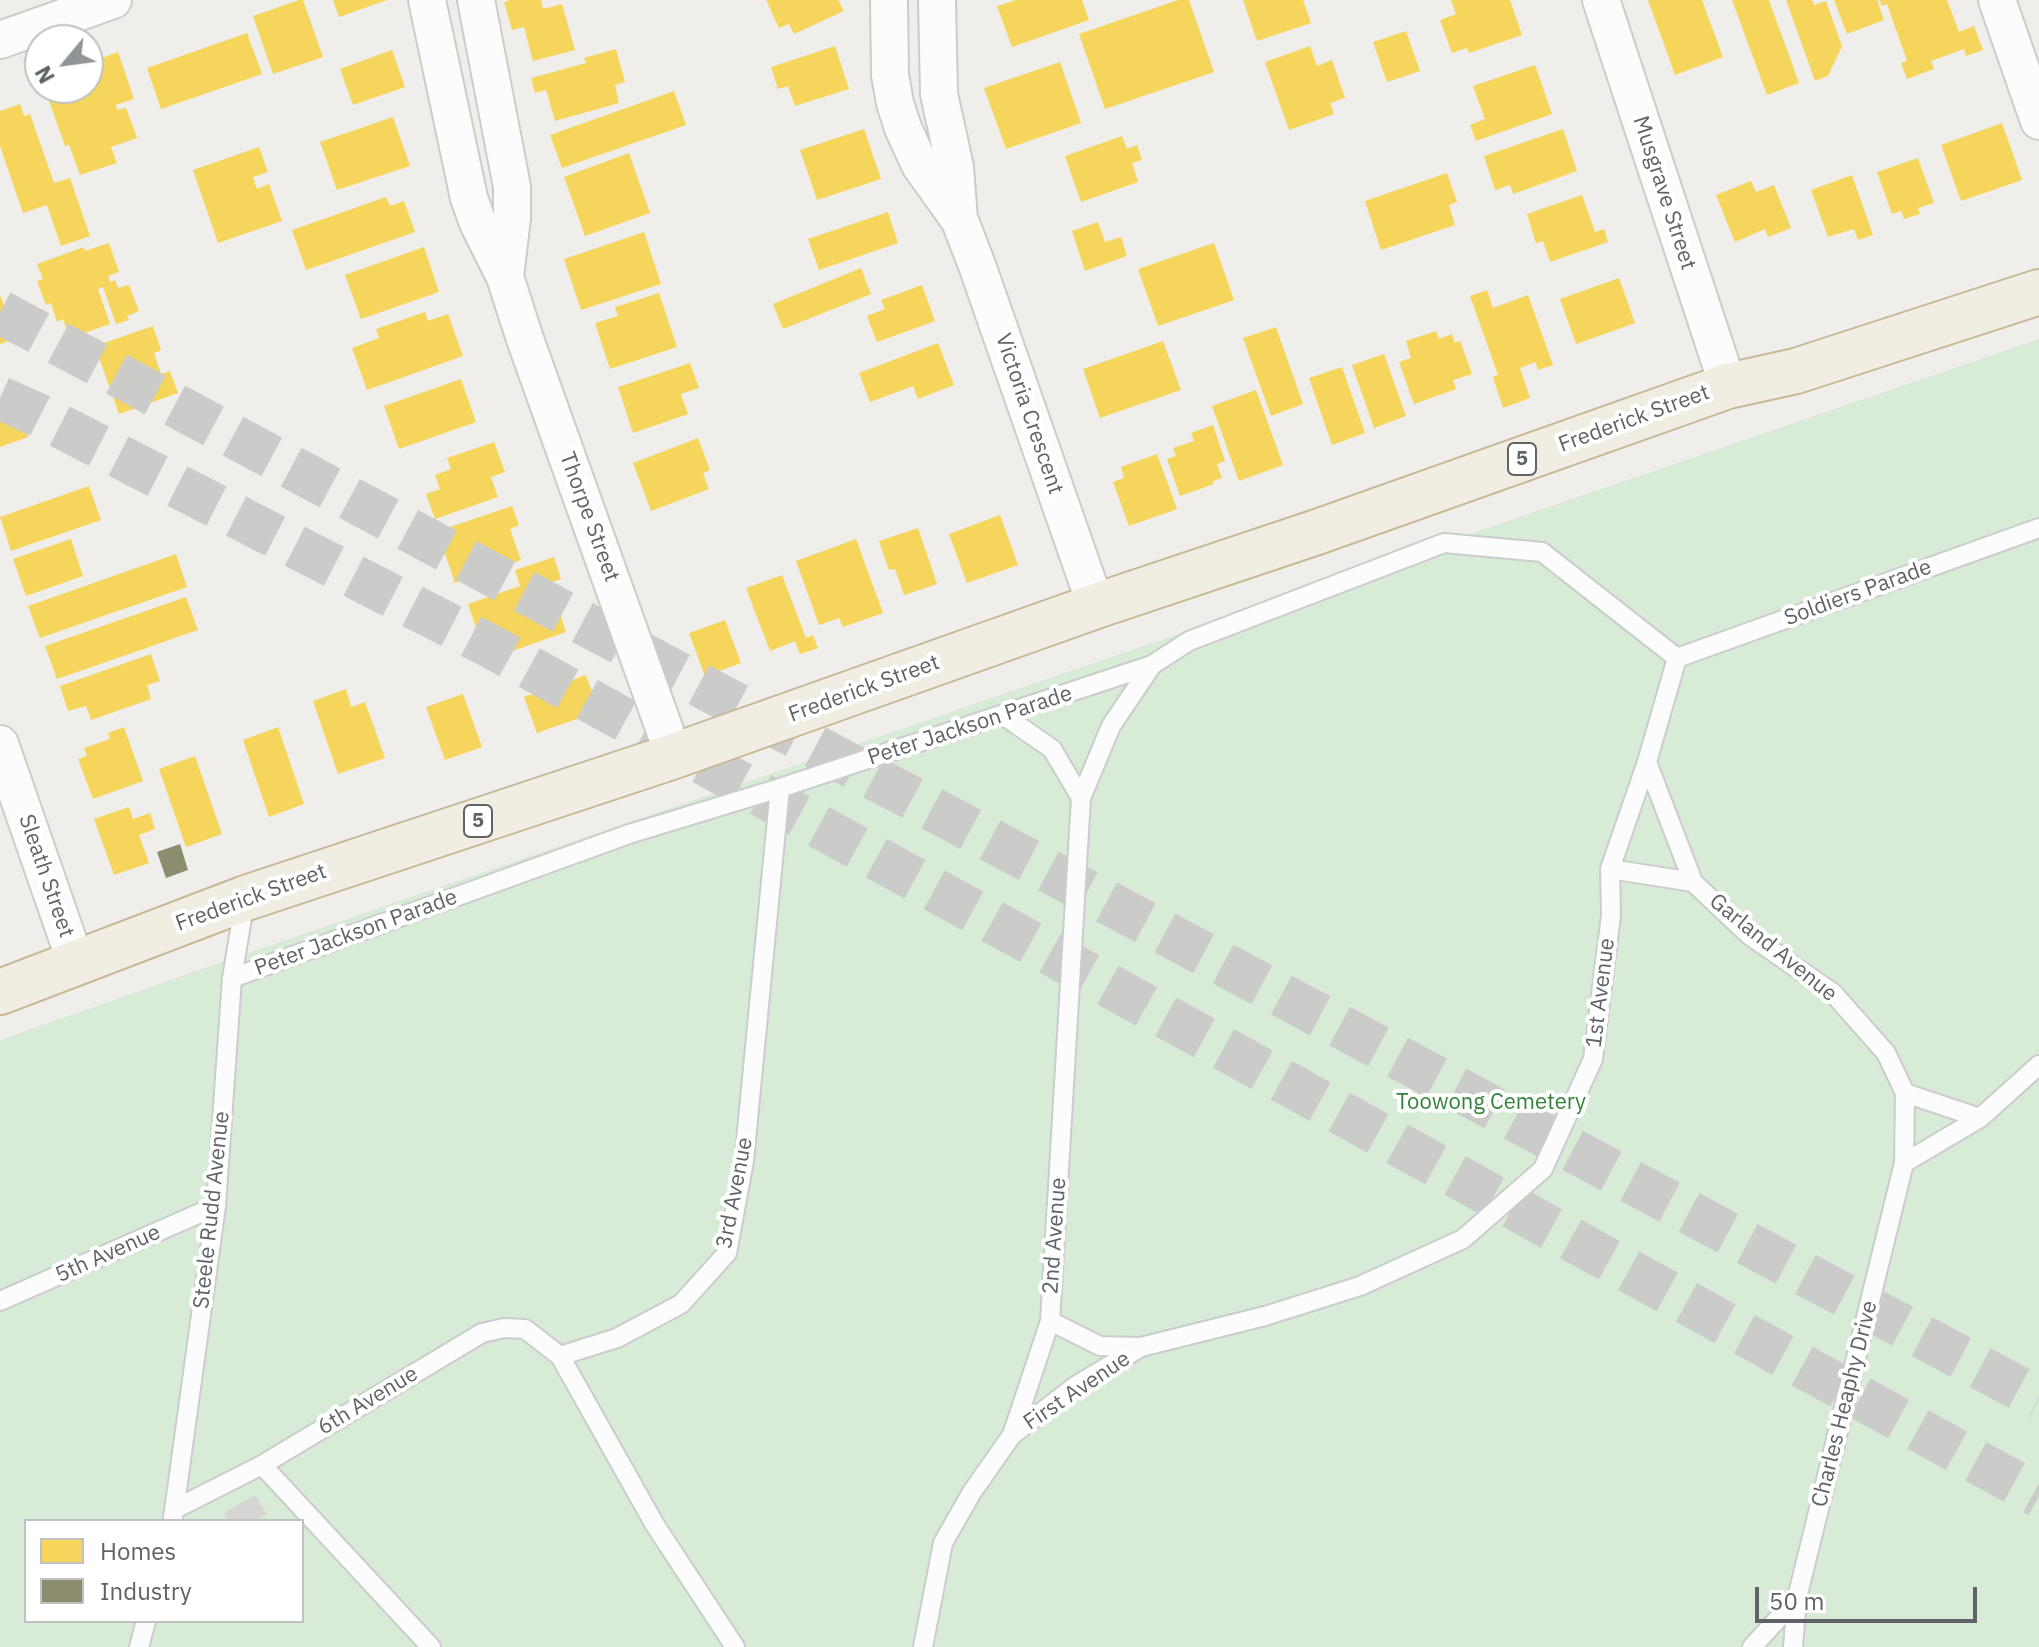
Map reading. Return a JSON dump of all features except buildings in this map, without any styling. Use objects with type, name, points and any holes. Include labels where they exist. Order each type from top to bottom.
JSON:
[{"type":"highway","name":"Frederick Street","points":[[1728,386],[1789,350],[2039,265]]},
{"type":"highway","name":"Frederick Street","points":[[0,992],[246,898],[674,756],[1728,386],[1796,371],[2039,292]]},
{"type":"street","points":[[0,40],[113,0]]},
{"type":"street","name":"Thorpe Street","points":[[427,0],[469,198],[505,277],[674,756]]},
{"type":"street","name":"Thorpe Street","points":[[476,0],[512,187],[512,218],[505,277]]},
{"type":"street","name":"Victoria Crescent","points":[[889,0],[890,75],[903,128],[920,165],[960,221],[1096,606]]},
{"type":"street","name":"Victoria Crescent","points":[[937,0],[939,94],[955,167],[960,221]]},
{"type":"street","name":"Musgrave Street","points":[[1601,0],[1728,386]]},
{"type":"street","points":[[1997,0],[2039,121]]},
{"type":"street","name":"Sleath Street","points":[[0,744],[76,963]]},
{"type":"lane","name":"Soldiers Parade","points":[[1677,658],[2039,528]]},
{"type":"lane","name":"Peter Jackson Parade","points":[[232,978],[629,834],[780,788],[1152,665],[1189,641],[1444,543],[1542,552],[1677,658]]},
{"type":"lane","name":"1st Avenue","points":[[1141,1347],[1265,1316],[1360,1286],[1463,1239],[1543,1169],[1593,1059],[1611,915],[1610,869],[1647,762],[1677,658]]},
{"type":"lane","points":[[1081,798],[1111,726],[1152,665]]},
{"type":"lane","points":[[1003,715],[1052,749],[1081,798]]},
{"type":"lane","points":[[1610,869],[1693,882],[1647,762]]},
{"type":"lane","name":"3rd Avenue","points":[[560,1356],[617,1338],[681,1304],[727,1253],[744,1161],[780,788]]},
{"type":"lane","name":"2nd Avenue","points":[[923,1647],[943,1543],[972,1492],[1012,1435],[1050,1321],[1081,798]]},
{"type":"lane","name":"Garland Avenue","points":[[1693,882],[1749,935],[1833,993],[1886,1053],[1905,1093]]},
{"type":"lane","name":"Steele Rudd Avenue","points":[[174,1515],[216,1206],[232,978],[246,898]]},
{"type":"lane","points":[[1904,1163],[1980,1118],[2039,1065]]},
{"type":"lane","points":[[1905,1093],[1980,1118]]},
{"type":"lane","name":"Charles Heaphy Drive","points":[[1793,1647],[1797,1598],[1904,1163],[1905,1093]]},
{"type":"lane","name":"5th Avenue","points":[[0,1301],[216,1206]]},
{"type":"lane","name":"First Avenue","points":[[1050,1321],[1100,1346],[1141,1347]]},
{"type":"lane","name":"6th Avenue","points":[[174,1515],[482,1333],[504,1328],[525,1329],[560,1356]]},
{"type":"lane","name":"First Avenue","points":[[1012,1435],[1077,1385],[1141,1347]]},
{"type":"lane","points":[[560,1356],[655,1525],[735,1647]]},
{"type":"lane","points":[[262,1465],[431,1647]]},
{"type":"lane","points":[[1752,1647],[1797,1598]]},
{"type":"lane","points":[[139,1647],[145,1623]]},
{"type":"green space","name":"Toowong Cemetery","points":[[2039,339],[2039,1647],[0,1647],[0,1040]]},
{"type":"tunnel","points":[[0,312],[2039,1399]]},
{"type":"tunnel","points":[[0,398],[490,646],[2039,1496]]}]
